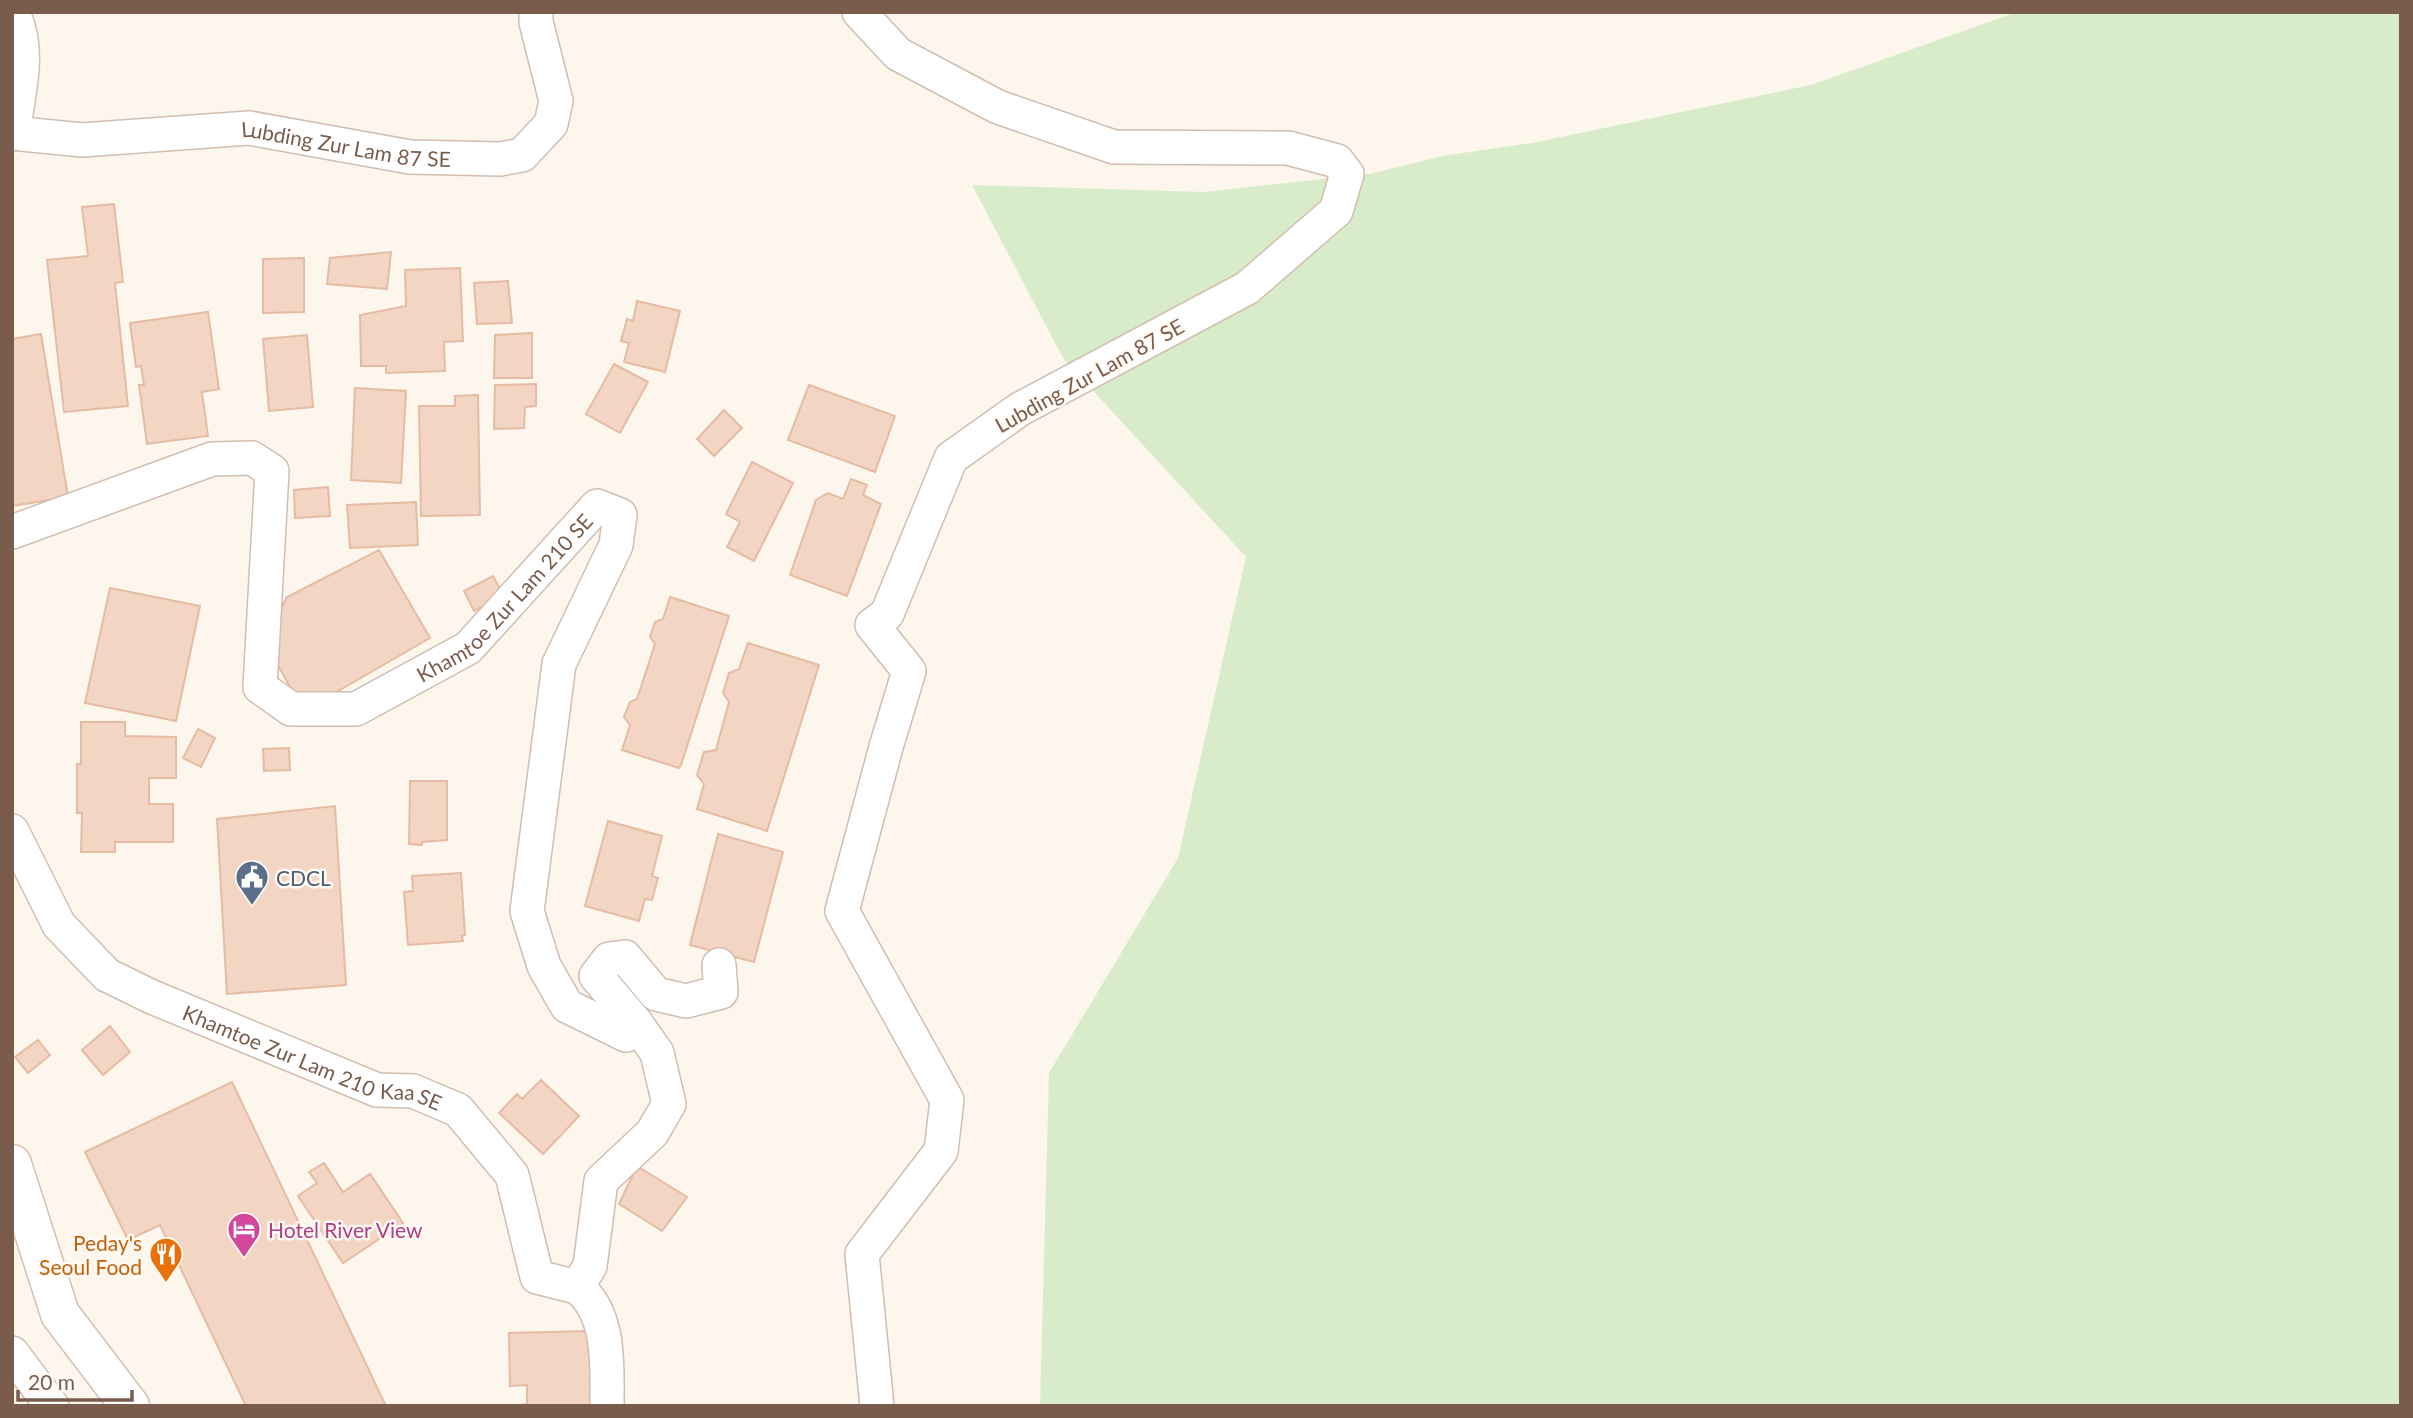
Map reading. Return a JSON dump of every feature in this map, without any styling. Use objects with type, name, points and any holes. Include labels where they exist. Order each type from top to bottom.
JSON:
[{"type":"main road","points":[[12,18],[16,26],[20,62],[12,123]]},
{"type":"main road","points":[[12,1164],[60,1314],[130,1406]]},
{"type":"street","name":"Lubding Zur Lam 87 SE","points":[[12,134],[82,140],[249,128],[411,157],[500,159],[522,155],[551,124],[556,101],[536,22],[536,12]]},
{"type":"street","name":"Lubding Zur Lam 87 SE","points":[[859,12],[898,54],[998,107],[1114,147],[1288,148],[1337,161],[1347,174],[1336,211],[1247,288],[1020,409],[951,458],[887,614],[872,625],[909,671],[842,911],[947,1100],[941,1151],[862,1254],[877,1406]]},
{"type":"street","name":"Khamtoe Zur Lam 210 SE","points":[[12,532],[212,459],[252,458],[272,471],[260,687],[291,709],[356,709],[467,648],[597,506],[620,515],[616,545],[559,664],[527,911],[544,966],[567,1006],[626,1035],[636,1023]]},
{"type":"street","name":"Khamtoe Zur Lam 210 Kaa SE","points":[[12,831],[59,925],[107,975],[152,997],[377,1090],[413,1091],[458,1110],[512,1175],[537,1277],[577,1287]]},
{"type":"street","points":[[607,1406],[607,1363],[601,1322],[589,1296],[577,1287],[590,1266],[601,1181],[652,1133],[669,1104],[657,1053],[636,1023],[596,976],[609,959],[625,957],[656,994],[686,1001],[721,992],[719,965]]},
{"type":"street","points":[[12,1353],[52,1406]]},
{"type":"green space","points":[[2017,12],[2401,12],[2401,1406],[1040,1406],[1049,1073],[1178,858],[1246,557],[1063,358],[972,185],[1204,192],[1369,174],[1442,156],[1532,143],[1811,85]]},
{"type":"building","points":[[114,204],[123,282],[115,283],[128,406],[64,412],[47,260],[88,256],[82,207]]},
{"type":"building","points":[[391,252],[387,289],[327,284],[330,258]]},
{"type":"building","points":[[304,258],[304,312],[263,313],[263,259]]},
{"type":"building","points":[[460,268],[463,341],[444,342],[445,371],[386,373],[386,366],[361,366],[360,315],[406,306],[405,270]]},
{"type":"building","points":[[508,281],[512,323],[477,324],[474,283]]},
{"type":"building","points":[[637,301],[680,311],[665,372],[624,362],[629,343],[621,341],[627,319],[633,321]]},
{"type":"building","points":[[208,312],[219,389],[202,392],[208,436],[147,444],[139,385],[144,385],[141,366],[136,367],[130,323]]},
{"type":"building","points":[[532,333],[532,378],[494,378],[495,335]]},
{"type":"building","points":[[41,334],[68,497],[12,506],[12,339]]},
{"type":"building","points":[[307,335],[313,407],[269,411],[263,339]]},
{"type":"building","points":[[614,364],[648,382],[620,433],[586,414]]},
{"type":"building","points":[[536,384],[536,406],[525,407],[524,428],[494,429],[495,385]]},
{"type":"building","points":[[809,385],[895,416],[875,472],[788,440]]},
{"type":"building","points":[[355,388],[406,391],[401,483],[351,480]]},
{"type":"building","points":[[478,395],[480,515],[421,516],[419,406],[455,406],[455,396]]},
{"type":"building","points":[[724,410],[742,428],[714,456],[697,439]]},
{"type":"building","points":[[752,462],[793,483],[754,561],[727,547],[740,522],[726,514]]},
{"type":"building","points":[[851,479],[867,485],[863,495],[881,504],[847,596],[790,575],[816,500],[828,493],[843,499]]},
{"type":"building","points":[[328,487],[330,516],[295,518],[294,490]]},
{"type":"building","points":[[416,502],[418,545],[350,548],[347,505]]},
{"type":"building","points":[[379,550],[430,638],[326,698],[296,697],[273,657],[273,624],[287,597]]},
{"type":"building","points":[[493,576],[504,596],[474,611],[464,591]]},
{"type":"building","points":[[110,588],[200,606],[176,721],[85,703]]},
{"type":"building","points":[[670,597],[729,616],[679,768],[622,750],[630,725],[624,717],[630,702],[637,699],[655,644],[650,637],[655,622],[663,619]]},
{"type":"building","points":[[748,643],[819,665],[767,831],[697,809],[704,784],[697,775],[704,752],[716,750],[729,702],[723,693],[729,673],[739,669]]},
{"type":"building","points":[[81,722],[125,722],[125,736],[176,737],[176,778],[149,778],[149,804],[173,804],[173,842],[115,842],[115,852],[81,852],[82,813],[77,813],[77,764],[81,764]]},
{"type":"building","points":[[198,729],[215,738],[201,767],[183,758]]},
{"type":"building","points":[[289,748],[290,770],[264,771],[263,749]]},
{"type":"building","points":[[410,781],[447,781],[447,840],[422,842],[422,845],[409,844]]},
{"type":"building","points":[[335,806],[346,985],[227,994],[217,819]]},
{"type":"building","points":[[608,821],[662,836],[652,876],[658,878],[652,900],[645,899],[639,921],[585,906]]},
{"type":"building","points":[[718,834],[783,852],[754,962],[690,945]]},
{"type":"building","points":[[461,873],[465,935],[462,936],[463,941],[408,945],[404,892],[413,891],[412,876]]},
{"type":"building","points":[[110,1026],[130,1052],[103,1075],[82,1050]]},
{"type":"building","points":[[38,1040],[50,1055],[28,1073],[15,1057]]},
{"type":"building","points":[[541,1080],[579,1116],[543,1154],[499,1113],[517,1094],[522,1099]]},
{"type":"building","name":"Hotel River View","points":[[232,1082],[386,1406],[246,1406],[160,1225],[128,1240],[85,1152]]},
{"type":"building","points":[[324,1163],[343,1192],[370,1174],[403,1223],[343,1263],[298,1196],[317,1183],[309,1172]]},
{"type":"building","points":[[637,1166],[687,1197],[662,1231],[619,1204]]},
{"type":"building","points":[[590,1331],[591,1406],[510,1406],[527,1404],[527,1385],[510,1386],[509,1333]]},
{"type":"place","name":"CDCL","points":[[252,907]]},
{"type":"place","name":"Hotel River View","points":[[244,1259]]},
{"type":"place","name":"Peday's Seoul Food","points":[[166,1284]]}]
